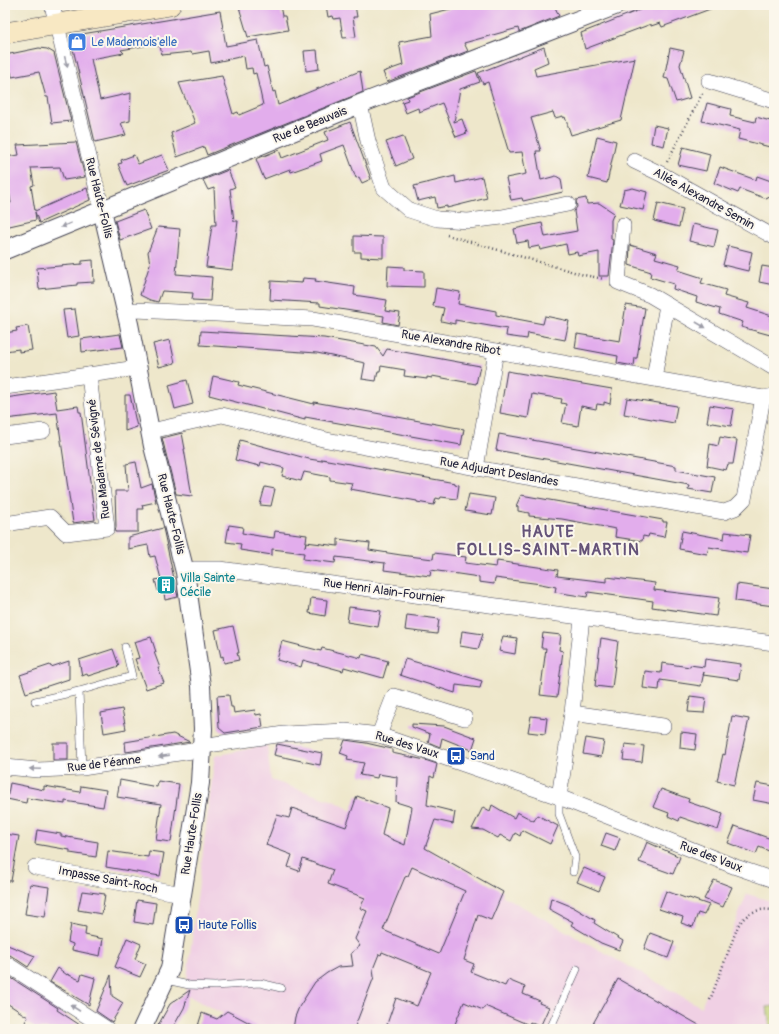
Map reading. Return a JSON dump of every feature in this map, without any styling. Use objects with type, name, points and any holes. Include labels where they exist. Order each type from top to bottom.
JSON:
[{"type":"main road","points":[[5,33],[54,14],[170,5]]},
{"type":"street","name":"Rue de Beauvais","points":[[5,250],[360,104],[616,5]]},
{"type":"street","name":"Rue Haute-Follis","points":[[54,14],[126,311],[151,431],[185,572],[202,686],[203,729],[200,783],[170,969],[142,1029]]},
{"type":"street","points":[[709,81],[774,101]]},
{"type":"street","points":[[360,104],[368,141],[384,188],[408,210],[437,219],[468,221],[502,217],[568,204]]},
{"type":"street","name":"Allée Alexandre Semin","points":[[634,161],[774,237]]},
{"type":"street","points":[[623,225],[618,282],[650,295],[774,368]]},
{"type":"street","points":[[654,378],[667,305]]},
{"type":"street","name":"Rue Alexandre Ribot","points":[[126,311],[136,310],[313,319],[768,397]]},
{"type":"street","points":[[476,468],[496,351]]},
{"type":"street","points":[[5,387],[137,368]]},
{"type":"street","name":"Rue Madame de Sévigné","points":[[5,524],[50,517],[66,533],[108,528],[89,375]]},
{"type":"street","name":"Rue Adjudant Deslandes","points":[[151,431],[222,415],[327,440],[724,512],[735,508],[744,499],[768,397]]},
{"type":"street","points":[[5,436],[43,431]]},
{"type":"street","name":"Rue Henri Alain-Fournier","points":[[185,572],[194,569],[220,569],[774,643]]},
{"type":"street","points":[[559,797],[572,714],[582,618]]},
{"type":"street","name":"Rue des Vaux","points":[[379,735],[394,696],[465,718]]},
{"type":"street","points":[[572,714],[663,726]]},
{"type":"street","name":"Rue des Vaux","points":[[202,747],[284,734],[345,731],[379,735],[559,797],[736,867],[774,880]]},
{"type":"street","name":"Rue de Péanne","points":[[5,766],[38,770],[82,768],[192,752],[202,747]]},
{"type":"street","name":"Impasse Saint-Roch","points":[[35,866],[182,894]]},
{"type":"street","points":[[5,963],[107,1029]]},
{"type":"lane","points":[[35,701],[79,692],[132,676],[125,647]]},
{"type":"lane","points":[[79,692],[82,768]]},
{"type":"lane","points":[[559,797],[559,814],[575,857],[573,872]]},
{"type":"lane","points":[[550,1029],[577,969]]},
{"type":"lane","points":[[166,980],[189,985],[208,986],[260,983],[281,988]]},
{"type":"path","points":[[660,174],[709,81]]},
{"type":"path","points":[[443,234],[584,275],[618,282]]},
{"type":"path","points":[[710,1000],[738,926],[743,918],[750,913],[759,910],[772,910]]},
{"type":"shaded area","points":[[267,745],[271,780],[336,802],[701,1007],[747,894],[774,902],[774,1029],[252,1029],[185,994],[215,756]]},
{"type":"green space","points":[[774,1006],[774,1029],[770,1029],[767,1007]]},
{"type":"building","points":[[253,5],[280,5],[282,16],[285,16],[288,30],[248,37],[239,7]]},
{"type":"building","points":[[326,5],[355,5],[357,17],[353,17],[356,37],[343,38],[340,18],[334,19],[333,16],[328,17]]},
{"type":"building","points":[[453,5],[554,5],[559,16],[519,32],[518,28],[464,43],[468,51],[387,82],[383,72],[403,65],[399,42],[432,36],[430,14],[454,8]]},
{"type":"building","points":[[652,5],[718,6],[662,27],[660,23],[651,26],[651,24],[585,49],[581,33]]},
{"type":"building","points":[[220,11],[226,46],[258,40],[264,67],[267,66],[273,92],[275,91],[278,105],[360,71],[363,92],[207,155],[204,147],[177,157],[171,133],[195,123],[179,83],[222,76],[233,114],[238,112],[239,115],[263,105],[256,73],[253,74],[252,68],[246,69],[244,56],[211,63],[209,51],[192,54],[191,52],[162,55],[160,46],[155,46],[155,44],[121,50],[124,53],[91,59],[100,100],[131,93],[130,121],[121,123],[126,135],[95,142],[70,36]]},
{"type":"building","points":[[544,47],[548,62],[534,68],[536,76],[635,58],[621,120],[571,135],[565,117],[563,118],[563,116],[555,118],[553,112],[531,118],[541,151],[536,151],[541,180],[556,176],[561,179],[563,192],[523,201],[522,198],[511,200],[506,178],[526,174],[522,152],[509,153],[488,82],[483,84],[478,73]]},
{"type":"building","points":[[39,48],[47,49],[54,53],[71,121],[52,123],[48,97],[46,97],[39,72],[12,77],[11,72],[5,73],[5,55]]},
{"type":"building","points":[[670,48],[684,51],[680,65],[690,98],[676,102],[668,79],[664,78]]},
{"type":"building","points":[[317,50],[319,69],[306,71],[304,51]]},
{"type":"building","points":[[476,71],[480,82],[460,89],[454,122],[462,119],[467,133],[456,137],[442,103],[419,112],[418,108],[406,113],[402,102],[408,100],[407,97]]},
{"type":"building","points":[[707,103],[731,109],[730,116],[755,122],[756,117],[774,122],[774,148],[738,139],[740,130],[702,121]]},
{"type":"building","points":[[350,122],[371,179],[362,183],[359,177],[356,178],[344,145],[320,154],[322,161],[291,172],[290,169],[264,179],[256,159],[279,150],[282,158],[328,140],[325,132]]},
{"type":"building","points":[[654,125],[668,128],[664,146],[651,143]]},
{"type":"building","points":[[403,136],[412,159],[396,166],[386,142]]},
{"type":"building","points":[[597,136],[616,141],[607,183],[588,178]]},
{"type":"building","points":[[76,142],[85,177],[64,180],[60,167],[31,168],[34,185],[31,186],[35,211],[87,188],[90,200],[39,223],[35,212],[36,220],[5,227],[5,204],[11,203],[5,168],[5,157],[19,155],[17,145]]},
{"type":"building","points":[[683,147],[710,154],[706,171],[678,165]]},
{"type":"building","points":[[134,155],[138,164],[162,155],[169,170],[127,186],[118,164],[122,163],[121,160]]},
{"type":"building","points":[[720,167],[756,180],[757,176],[774,182],[774,199],[767,197],[767,199],[740,189],[738,193],[714,183]]},
{"type":"building","points":[[228,170],[235,187],[230,189],[234,221],[238,221],[232,270],[206,267],[212,225],[216,225],[214,188],[208,190],[203,180]]},
{"type":"building","points":[[455,176],[456,183],[482,177],[487,198],[447,208],[447,206],[437,208],[435,197],[418,201],[414,186]]},
{"type":"building","points":[[633,188],[647,192],[643,210],[620,205],[624,190]]},
{"type":"building","points":[[586,198],[587,204],[599,203],[614,213],[611,220],[611,239],[613,240],[609,276],[599,276],[599,252],[578,256],[577,252],[568,254],[566,244],[540,250],[539,246],[529,248],[528,241],[517,243],[514,229],[542,223],[545,237],[577,231],[574,211],[577,207],[576,200]]},
{"type":"building","points":[[658,203],[683,209],[679,227],[654,221]]},
{"type":"building","points":[[144,210],[151,229],[120,240],[115,221]]},
{"type":"building","points":[[693,224],[718,230],[714,247],[689,241]]},
{"type":"building","points":[[158,227],[180,229],[176,274],[212,277],[210,301],[192,300],[193,293],[162,291],[158,302],[140,295],[150,264],[148,252]]},
{"type":"building","points":[[354,236],[383,237],[383,258],[361,257],[361,252],[354,252]]},
{"type":"building","points":[[630,245],[657,253],[655,258],[680,265],[678,270],[703,278],[701,283],[726,290],[724,296],[749,303],[747,308],[772,316],[770,321],[774,322],[774,336],[741,327],[743,322],[719,314],[720,309],[696,302],[697,297],[673,289],[674,284],[650,277],[651,272],[629,265]]},
{"type":"building","points":[[728,246],[752,252],[748,271],[723,265]]},
{"type":"building","points":[[93,260],[94,282],[39,289],[37,268],[82,264],[82,261]]},
{"type":"building","points":[[388,266],[404,267],[404,270],[424,271],[424,287],[387,286]]},
{"type":"building","points":[[762,266],[774,268],[774,285],[759,282]]},
{"type":"building","points":[[303,278],[316,279],[315,281],[355,287],[354,295],[387,300],[385,311],[400,313],[398,325],[383,322],[384,316],[320,306],[320,303],[270,300],[271,281],[302,283]]},
{"type":"building","points":[[436,288],[460,292],[458,304],[496,311],[496,315],[543,324],[545,316],[569,321],[565,340],[528,333],[527,339],[506,336],[507,329],[455,320],[455,324],[441,321],[444,308],[433,306]]},
{"type":"building","points":[[626,305],[645,308],[637,358],[635,358],[634,366],[617,363],[618,356],[575,348],[577,334],[620,341]]},
{"type":"building","points":[[75,309],[79,336],[67,338],[63,310]]},
{"type":"building","points":[[28,326],[32,350],[19,352],[19,349],[5,351],[5,333],[17,331],[16,328]]},
{"type":"building","points":[[201,331],[324,338],[376,347],[383,356],[387,349],[480,366],[476,384],[432,376],[432,378],[427,377],[427,379],[404,376],[405,370],[381,366],[380,371],[378,371],[376,381],[362,379],[365,363],[317,353],[200,345]]},
{"type":"building","points":[[120,334],[123,347],[82,352],[81,339]]},
{"type":"building","points":[[170,340],[175,363],[159,367],[153,344]]},
{"type":"building","points":[[507,371],[612,389],[610,404],[604,402],[604,405],[597,404],[596,409],[581,406],[578,426],[562,423],[566,404],[561,403],[562,399],[532,394],[528,418],[500,413]]},
{"type":"building","points":[[213,376],[239,382],[238,385],[314,404],[314,402],[464,429],[461,445],[305,417],[305,420],[209,395]]},
{"type":"building","points":[[187,380],[193,404],[175,409],[169,385]]},
{"type":"building","points":[[54,391],[57,409],[78,406],[79,412],[81,412],[95,520],[73,523],[57,413],[5,419],[5,398]]},
{"type":"building","points":[[125,395],[130,395],[137,427],[125,431]]},
{"type":"building","points":[[627,398],[677,406],[674,423],[624,414]]},
{"type":"building","points":[[710,405],[734,409],[731,426],[707,422]]},
{"type":"building","points":[[182,433],[192,496],[176,494],[162,438]]},
{"type":"building","points":[[499,434],[676,466],[676,470],[715,477],[712,493],[688,489],[689,485],[496,450]]},
{"type":"building","points":[[720,437],[737,440],[733,464],[728,464],[726,470],[707,466],[710,444],[718,446]]},
{"type":"building","points":[[240,440],[309,459],[322,461],[322,459],[455,483],[459,485],[457,499],[441,497],[440,499],[436,498],[434,505],[350,489],[352,483],[330,480],[330,477],[304,472],[301,481],[282,476],[284,468],[261,462],[260,466],[235,460]]},
{"type":"building","points":[[136,462],[141,488],[152,484],[156,502],[142,505],[143,509],[138,509],[138,532],[115,532],[115,491],[128,491],[126,464]]},
{"type":"building","points":[[265,487],[275,489],[271,506],[260,505]]},
{"type":"building","points":[[469,494],[495,498],[492,515],[465,511]]},
{"type":"building","points":[[521,495],[663,520],[663,522],[667,522],[664,537],[649,534],[648,537],[643,536],[642,541],[615,537],[616,529],[562,519],[529,516],[529,513],[518,511],[518,507],[516,506]]},
{"type":"building","points":[[229,525],[243,527],[242,533],[274,538],[275,531],[307,535],[305,547],[306,542],[338,546],[338,539],[370,543],[369,550],[401,555],[433,559],[434,553],[466,557],[465,563],[496,567],[497,561],[558,570],[557,576],[607,582],[607,577],[655,583],[654,590],[719,598],[716,616],[652,607],[653,601],[588,592],[587,597],[555,592],[556,587],[541,584],[495,578],[494,584],[479,582],[479,577],[431,570],[430,576],[384,570],[385,563],[336,557],[335,563],[303,559],[304,553],[272,549],[272,555],[240,550],[241,544],[226,542]]},
{"type":"building","points":[[163,528],[178,597],[165,600],[164,593],[158,591],[155,580],[161,579],[155,556],[150,557],[148,545],[128,549],[128,537]]},
{"type":"building","points":[[682,531],[724,539],[725,532],[750,535],[747,553],[709,547],[707,554],[679,549]]},
{"type":"building","points":[[737,584],[774,589],[774,606],[735,601]]},
{"type":"building","points":[[311,598],[327,600],[325,616],[309,613]]},
{"type":"building","points":[[349,607],[381,611],[378,627],[347,622]]},
{"type":"building","points":[[407,615],[439,619],[437,634],[405,630]]},
{"type":"building","points":[[233,626],[239,653],[237,653],[239,660],[224,663],[223,656],[221,657],[215,630]]},
{"type":"building","points":[[462,631],[483,634],[478,649],[460,646]]},
{"type":"building","points":[[543,633],[561,635],[559,650],[563,651],[557,697],[540,695],[546,648],[541,648]]},
{"type":"building","points":[[503,636],[517,638],[515,654],[499,651]]},
{"type":"building","points":[[151,637],[156,652],[154,652],[160,668],[158,668],[164,683],[146,689],[135,659],[139,658],[134,642]]},
{"type":"building","points":[[601,638],[618,641],[612,688],[595,686]]},
{"type":"building","points":[[282,641],[321,651],[322,648],[361,658],[362,654],[388,661],[383,678],[344,667],[343,671],[303,660],[301,667],[277,660]]},
{"type":"building","points":[[113,649],[119,666],[88,676],[87,674],[82,676],[79,660]]},
{"type":"building","points":[[405,659],[482,681],[480,688],[456,685],[455,693],[400,675]]},
{"type":"building","points":[[705,659],[741,664],[739,680],[703,675],[701,686],[660,680],[659,690],[643,688],[645,671],[661,673],[662,663],[690,667],[690,665],[704,667]]},
{"type":"building","points":[[69,661],[69,679],[26,693],[20,675],[50,665],[51,667]]},
{"type":"building","points":[[229,695],[231,707],[233,707],[234,713],[255,710],[256,715],[261,714],[263,727],[225,733],[219,728],[217,696]]},
{"type":"building","points":[[690,696],[706,698],[704,713],[688,712]]},
{"type":"building","points":[[122,709],[126,729],[104,733],[101,713]]},
{"type":"building","points":[[531,716],[547,718],[545,734],[528,732]]},
{"type":"building","points":[[732,716],[749,719],[734,785],[717,781],[723,754],[725,755]]},
{"type":"building","points":[[412,724],[444,726],[476,738],[472,750],[442,738],[440,747],[428,742],[430,734],[412,727]]},
{"type":"building","points":[[681,732],[697,734],[695,750],[680,748]]},
{"type":"building","points":[[173,734],[190,742],[126,752],[125,742]]},
{"type":"building","points":[[586,738],[604,741],[601,757],[583,754]]},
{"type":"building","points":[[345,740],[392,749],[392,753],[437,764],[434,778],[430,776],[427,805],[455,812],[453,824],[435,820],[425,848],[503,892],[491,920],[478,915],[464,960],[474,964],[471,972],[505,986],[508,980],[525,987],[523,994],[540,1001],[539,1003],[549,1007],[540,1027],[530,1022],[529,1025],[485,1006],[483,1010],[464,1002],[453,1029],[399,1029],[387,1024],[396,998],[417,1006],[431,972],[382,952],[381,955],[379,954],[373,969],[374,977],[354,1029],[293,1029],[295,1017],[299,1007],[315,982],[338,967],[353,966],[351,953],[360,946],[355,939],[367,911],[360,908],[365,898],[328,884],[333,870],[303,859],[299,871],[288,867],[292,855],[266,845],[277,815],[289,818],[292,808],[346,827],[357,796],[388,808],[382,835],[405,845],[412,807],[396,802],[397,777],[378,774],[377,778],[360,775],[364,763],[347,760],[348,756],[340,753]],"holes":[[[412,867],[465,891],[439,954],[383,930],[405,877],[408,876]]]},
{"type":"building","points":[[53,743],[68,743],[68,760],[53,760]]},
{"type":"building","points":[[277,744],[322,753],[320,765],[274,755]]},
{"type":"building","points":[[625,744],[644,746],[642,762],[623,760]]},
{"type":"building","points":[[120,780],[157,787],[158,781],[179,784],[171,842],[156,840],[161,804],[117,797]]},
{"type":"building","points":[[10,783],[44,790],[44,786],[80,792],[81,786],[106,790],[103,807],[65,801],[65,804],[27,798],[26,803],[7,799]]},
{"type":"building","points":[[757,783],[774,786],[774,804],[753,800]]},
{"type":"building","points":[[661,789],[689,799],[688,802],[723,814],[718,830],[680,817],[679,821],[668,816],[669,813],[653,807]]},
{"type":"building","points":[[492,805],[514,818],[517,812],[534,821],[537,815],[558,826],[550,844],[522,830],[520,836],[515,833],[511,841],[500,835],[498,838],[483,830],[472,829],[483,807],[490,811]]},
{"type":"building","points":[[735,826],[774,840],[774,853],[759,847],[756,854],[728,843]]},
{"type":"building","points":[[37,830],[61,834],[61,836],[98,842],[96,857],[70,853],[70,850],[35,844]]},
{"type":"building","points":[[606,833],[620,838],[615,851],[601,846]]},
{"type":"building","points":[[5,834],[19,836],[11,881],[5,881]]},
{"type":"building","points":[[647,842],[680,857],[673,874],[639,862]]},
{"type":"building","points":[[108,851],[148,857],[149,851],[164,853],[160,876],[106,867]]},
{"type":"building","points":[[584,868],[605,877],[599,891],[577,882]]},
{"type":"building","points":[[714,880],[732,887],[723,907],[704,899]]},
{"type":"building","points":[[30,884],[49,887],[45,917],[25,914]]},
{"type":"building","points":[[82,891],[105,894],[102,914],[78,910]]},
{"type":"building","points":[[666,891],[709,905],[704,915],[698,913],[693,927],[681,923],[683,917],[659,909]]},
{"type":"building","points":[[551,898],[573,907],[595,920],[594,923],[623,941],[619,950],[601,943],[571,925],[573,922],[549,909]]},
{"type":"building","points":[[137,900],[156,903],[153,925],[134,922]]},
{"type":"building","points":[[71,924],[86,927],[85,935],[103,939],[100,956],[72,950],[73,944],[68,942]]},
{"type":"building","points":[[650,933],[674,942],[668,958],[644,949]]},
{"type":"building","points":[[127,938],[141,944],[135,959],[146,964],[140,977],[115,967]]},
{"type":"building","points":[[5,944],[35,956],[28,967],[10,955],[5,954]]},
{"type":"building","points":[[58,968],[67,975],[80,980],[82,974],[95,978],[89,1005],[50,982]]},
{"type":"building","points":[[5,974],[58,1008],[57,1010],[83,1027],[84,1025],[90,1029],[36,1029],[25,1022],[28,1017],[5,1002]]},
{"type":"building","points":[[111,975],[112,996],[123,1003],[112,1022],[96,1011]]},
{"type":"building","points":[[618,979],[706,1029],[590,1029]]},
{"type":"building","points":[[190,990],[184,1008],[172,1029],[156,1029],[170,1004]]},
{"type":"building","points":[[227,1011],[261,1029],[197,1029],[202,1013],[217,1019]]},
{"type":"place","name":"Le Mademois'elle","points":[[77,42]]},
{"type":"place","name":"Villa Sainte Cécile","points":[[166,585]]},
{"type":"place","name":"Sand","points":[[456,756]]},
{"type":"place","name":"Haute Follis","points":[[184,925]]},
{"type":"district","name":"HAUTE FOLLIS-SAINT-MARTIN","points":[[548,541]]}]
